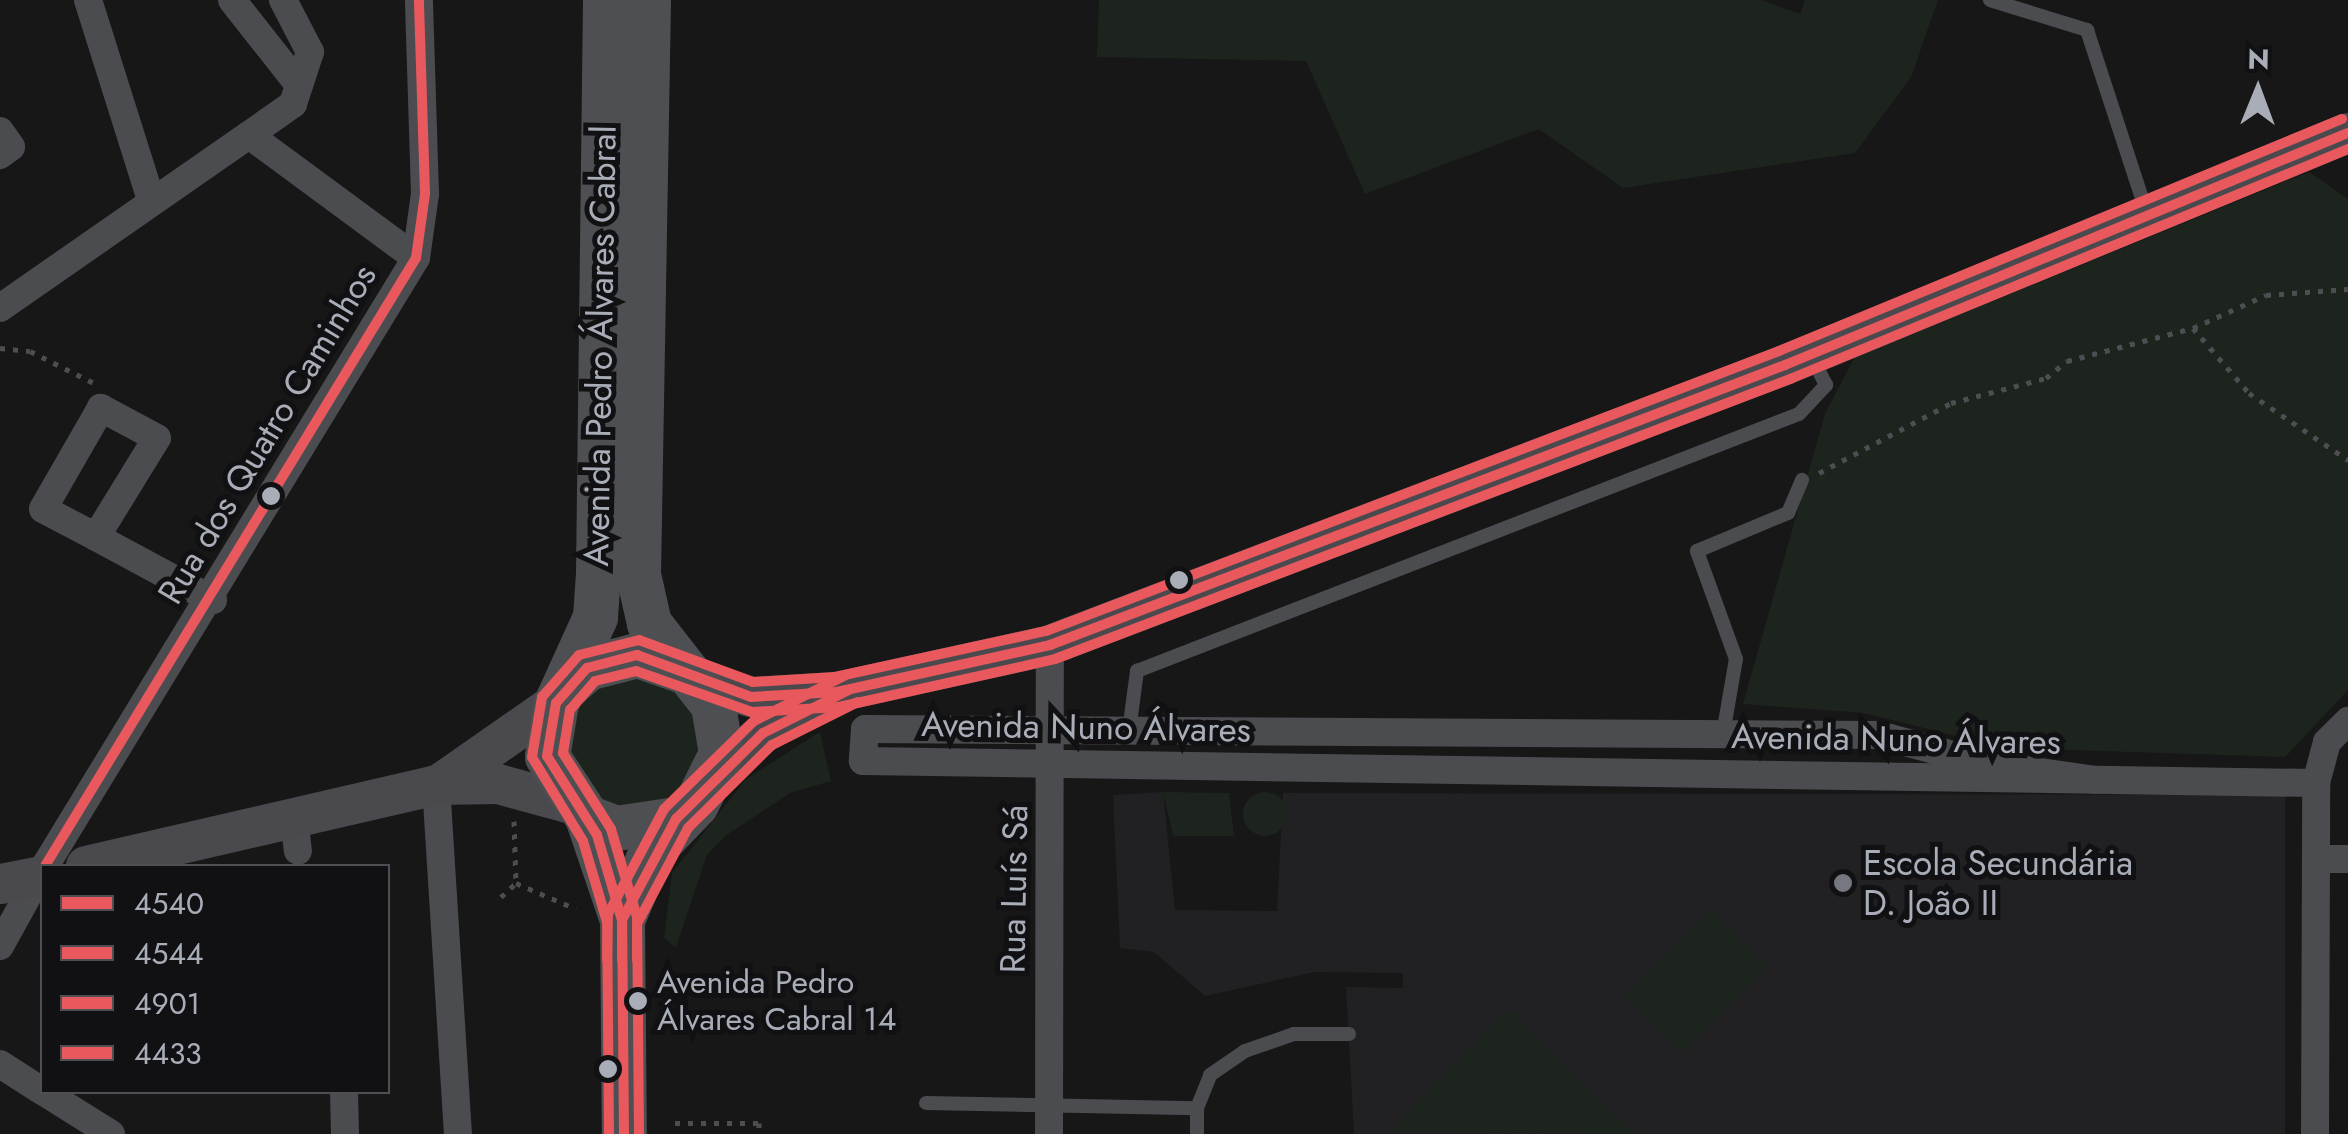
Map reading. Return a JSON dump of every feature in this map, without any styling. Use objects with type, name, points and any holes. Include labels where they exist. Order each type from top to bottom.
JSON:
[{"type":"main road","name":"Avenida Pedro Álvares Cabral","points":[[605,0],[598,573],[594,616],[561,694],[547,756],[579,810],[622,920],[624,1134]]},
{"type":"main road","name":"Avenida Pedro Álvares Cabral","points":[[622,920],[676,820],[715,776],[721,728],[693,678],[649,623],[638,574],[648,0]]},
{"type":"main road","points":[[100,864],[296,835],[436,785],[561,694],[587,668],[637,655],[751,696],[837,692],[1050,644],[1811,354],[2348,134]]},
{"type":"main road","points":[[715,776],[762,733],[837,692]]},
{"type":"main road","points":[[436,785],[498,784],[579,810],[616,828],[676,820]]},
{"type":"street","points":[[88,0],[152,200]]},
{"type":"street","points":[[232,0],[299,84]]},
{"type":"street","points":[[0,308],[292,104],[310,52],[283,0]]},
{"type":"street","name":"Rua dos Quatro Caminhos","points":[[41,864],[213,600],[416,258],[425,194],[419,0]]},
{"type":"street","points":[[0,131],[10,147],[0,155]]},
{"type":"street","points":[[249,135],[416,258]]},
{"type":"street","points":[[96,537],[157,438],[101,408],[44,509],[96,537],[213,600]]},
{"type":"street","name":"Rua Luís Sá","points":[[1050,644],[1054,730],[1050,1120]]},
{"type":"street","points":[[2315,1134],[2316,784],[2326,742],[2348,722]]},
{"type":"street","name":"Avenida Nuno Álvares","points":[[2096,780],[1990,765],[1880,734],[864,730],[864,761],[2316,784]]},
{"type":"street","points":[[1873,776],[1893,756],[1880,734]]},
{"type":"street","points":[[436,785],[458,1134]]},
{"type":"street","points":[[2318,859],[2348,860]]},
{"type":"street","name":"Rua dos Quatro Caminhos","points":[[0,946],[34,875]]},
{"type":"street","points":[[0,1064],[40,1089]]},
{"type":"street","points":[[48,1094],[111,1134]]},
{"type":"street","points":[[344,1094],[345,1134]]},
{"type":"lane","points":[[1990,0],[2087,30],[2148,216]]},
{"type":"lane","points":[[1129,730],[1137,671],[1799,414],[1826,385],[1811,354]]},
{"type":"lane","points":[[1723,734],[1736,659],[1697,551],[1788,513],[1802,480]]},
{"type":"lane","points":[[1196,1134],[1203,1085],[1230,1058],[1294,1034],[1348,1034]]},
{"type":"lane","points":[[926,1103],[1050,1120],[1197,1108]]},
{"type":"path","points":[[1802,480],[1951,403],[2193,328],[2266,295],[2348,289]]},
{"type":"path","points":[[2193,328],[2249,393],[2348,460]]},
{"type":"path","points":[[0,348],[30,351],[107,390]]},
{"type":"path","points":[[514,808],[516,884]]},
{"type":"path","points":[[501,897],[516,884]]},
{"type":"path","points":[[516,884],[576,909]]},
{"type":"path","points":[[675,1123],[758,1124],[759,1134]]},
{"type":"shaded area","points":[[1099,0],[1762,0],[1800,14],[1805,0],[1938,0],[1911,77],[1855,153],[1623,188],[1539,129],[1365,194],[1306,61],[1097,57]]},
{"type":"shaded area","points":[[2309,172],[2348,199],[2348,690],[2285,757],[2005,748],[1864,713],[1743,704],[1825,414],[1854,358]]},
{"type":"shaded area","points":[[632,676],[657,681],[679,695],[693,717],[698,742],[693,767],[679,789],[657,803],[632,808],[607,803],[585,789],[571,767],[566,742],[571,717],[585,695],[607,681]]},
{"type":"shaded area","points":[[820,732],[831,781],[790,793],[725,836],[707,855],[676,947],[664,938],[672,873],[746,779]]},
{"type":"shaded area","name":"Escola Secundária D. João II","points":[[1163,792],[1175,910],[1277,911],[1283,793],[2285,795],[2285,1134],[1354,1134],[1346,987],[1403,988],[1403,973],[1314,972],[1205,996],[1154,952],[1120,948],[1113,795]]},
{"type":"shaded area","points":[[1163,792],[1229,793],[1234,836],[1173,836]]},
{"type":"shaded area","points":[[1265,792],[1280,799],[1287,814],[1280,829],[1265,836],[1250,829],[1243,814],[1250,799]]},
{"type":"shaded area","points":[[1710,910],[1767,967],[1681,1054],[1624,996]]},
{"type":"shaded area","points":[[1508,1010],[1635,1134],[1390,1131]]},
{"type":"transit line","name":"4433","points":[[46,864],[416,258],[425,194],[419,0]]},
{"type":"transit line","name":"4901","points":[[609,1134],[607,922],[583,841],[532,757],[542,697],[579,655],[639,640],[753,682],[835,677],[1046,631],[1779,351],[2342,119]]},
{"type":"transit line","name":"4540","points":[[624,1134],[622,920],[597,835],[547,756],[556,703],[587,668],[637,655],[751,697],[837,692],[1050,645],[1785,365],[2348,133]]},
{"type":"transit line","name":"4544","points":[[639,1134],[637,917],[611,829],[563,753],[570,710],[595,681],[636,671],[752,712],[839,707],[1055,659],[1790,379],[2348,149]]},
{"type":"transit line","name":"4901","points":[[607,960],[608,914],[664,809],[754,721],[844,676]]},
{"type":"transit line","name":"4540","points":[[622,960],[622,920],[676,819],[763,733],[851,689]]},
{"type":"transit line","name":"4544","points":[[637,960],[637,924],[688,828],[772,745],[858,702]]},
{"type":"place","name":"Escola Secundária D. João II","points":[[1843,883]]},
{"type":"place","name":"Avenida Pedro Álvares Cabral 14","points":[[638,1001]]}]
